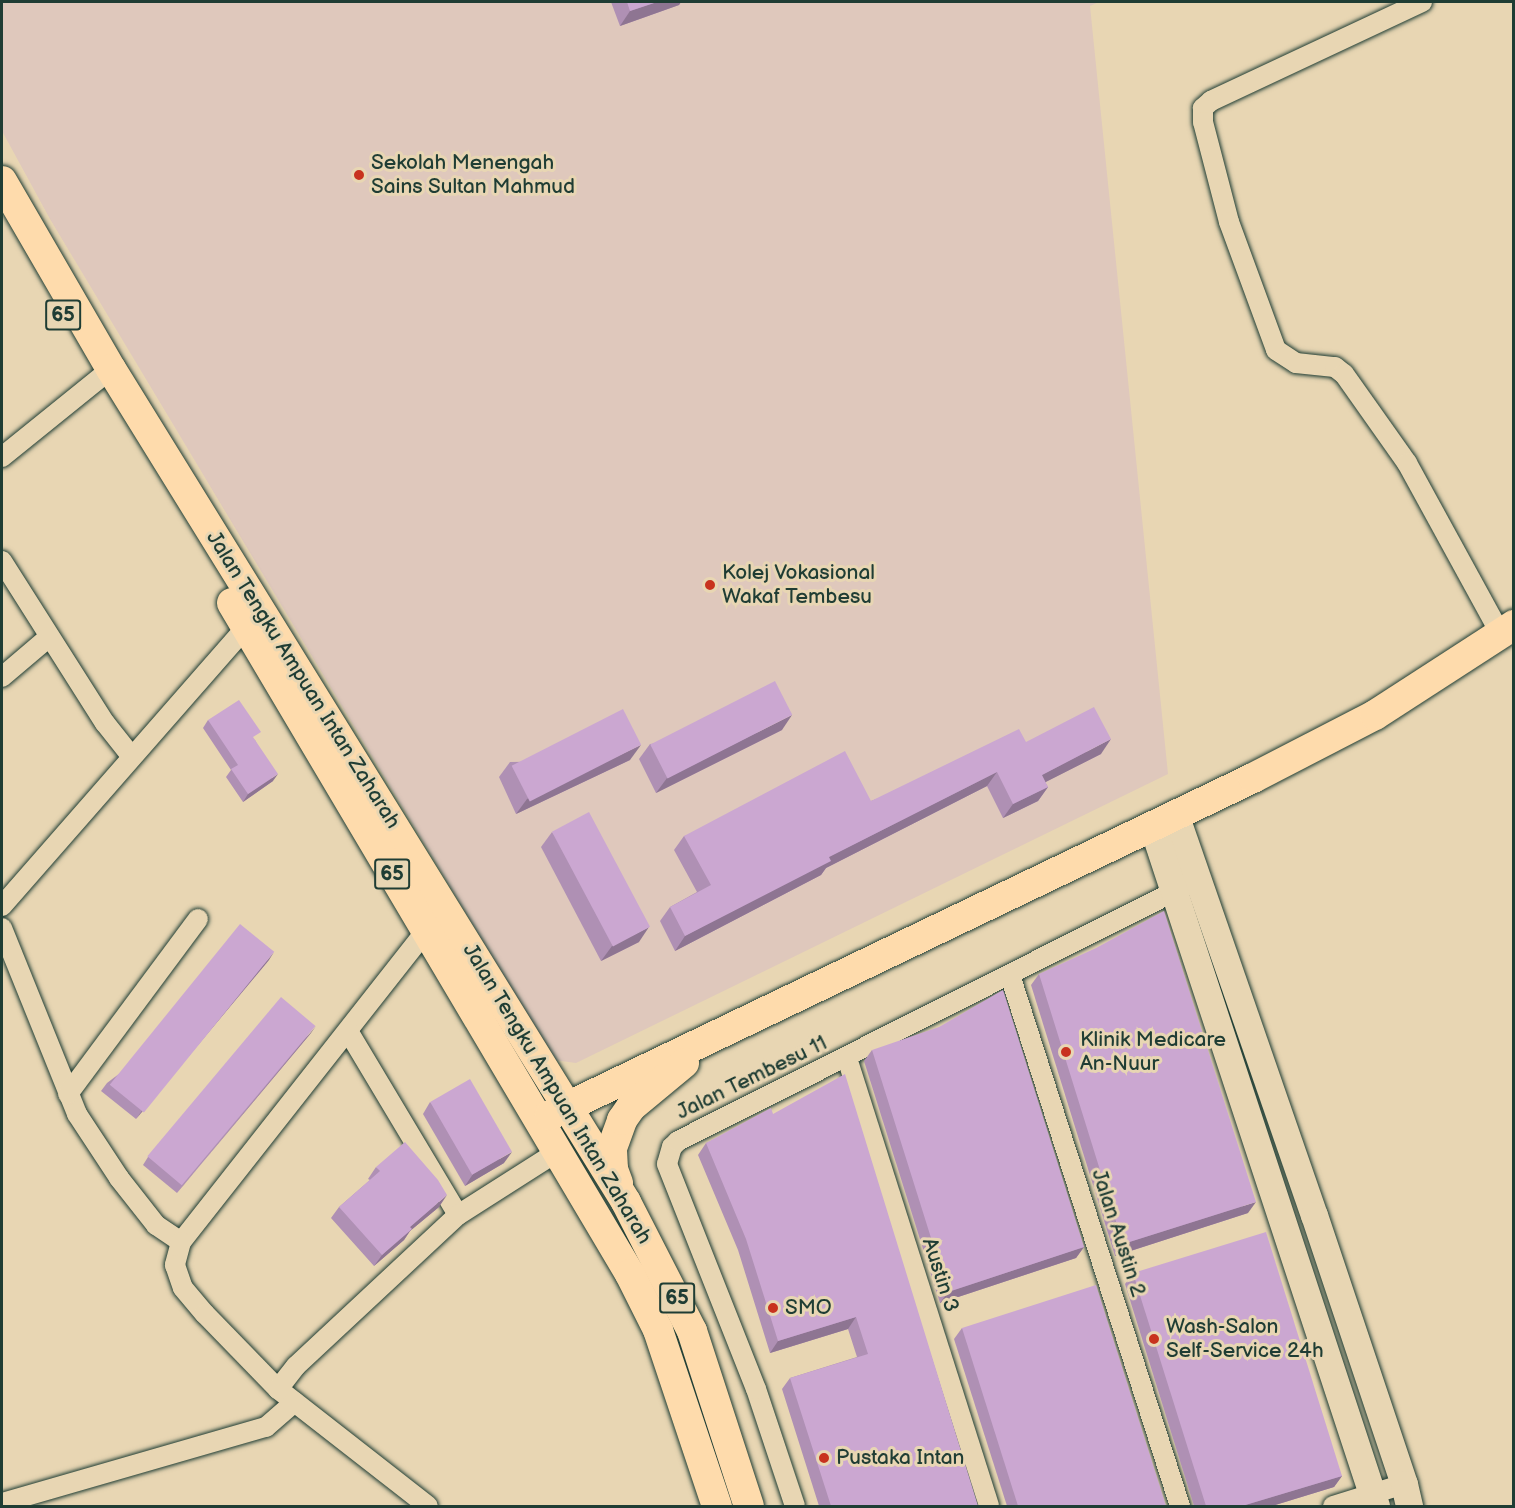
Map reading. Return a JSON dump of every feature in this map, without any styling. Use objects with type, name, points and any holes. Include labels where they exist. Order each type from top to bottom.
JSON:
[{"type":"main road","name":"Jalan Tengku Ampuan Intan Zaharah","points":[[2,181],[105,373]]},
{"type":"main road","name":"Jalan Tengku Ampuan Intan Zaharah","points":[[2,210],[105,373],[255,621],[533,1053],[626,1202],[692,1331],[749,1506]]},
{"type":"main road","name":"Jalan Tengku Ampuan Intan Zaharah","points":[[255,621],[425,932],[630,1274],[658,1330],[717,1506]]},
{"type":"main road","points":[[538,1121],[1163,819],[1253,778],[1375,716],[1507,630]]},
{"type":"main road","points":[[626,1202],[613,1169],[612,1148],[622,1120],[631,1107],[718,1034]]},
{"type":"main road","points":[[533,1053],[552,1073],[571,1080],[619,1082]]},
{"type":"street","points":[[1422,2],[1211,101],[1203,108],[1203,122],[1228,222],[1276,350],[1296,363],[1335,367],[1344,374],[1407,464],[1507,630]]},
{"type":"street","points":[[2,457],[105,373]]},
{"type":"street","points":[[2,561],[105,723],[132,757]]},
{"type":"street","points":[[2,906],[255,621]]},
{"type":"street","points":[[2,677],[49,637]]},
{"type":"street","points":[[1163,819],[1198,880],[1406,1495],[1333,1506]]},
{"type":"street","points":[[1163,819],[1174,892],[1375,1500]]},
{"type":"street","name":"Jalan Tembesu 11","points":[[795,1506],[756,1389],[667,1164],[668,1154],[678,1141],[1198,880]]},
{"type":"street","points":[[68,1094],[198,919]]},
{"type":"street","points":[[2,928],[77,1114],[119,1178],[156,1225],[180,1242]]},
{"type":"street","points":[[425,932],[180,1242],[175,1264],[183,1288],[278,1389],[428,1506]]},
{"type":"street","name":"Jalan Austin 2","points":[[1010,975],[1180,1506]]},
{"type":"street","points":[[348,1031],[458,1215]]},
{"type":"street","name":"Austin 3","points":[[846,1058],[989,1506]]},
{"type":"street","points":[[278,1389],[296,1366],[458,1215],[557,1152]]},
{"type":"street","points":[[2,1503],[266,1427],[295,1402]]},
{"type":"shaded area","name":"Kolej Vokasional Wakaf Tembesu","points":[[2,2],[1099,2],[1090,6],[1168,774],[576,1063],[554,1060],[50,219],[2,131]]},
{"type":"building","points":[[627,2],[657,2],[630,11]]},
{"type":"building","points":[[775,681],[792,715],[668,778],[650,745]]},
{"type":"building","points":[[239,700],[261,732],[253,737],[278,774],[248,794],[231,769],[238,765],[208,720]]},
{"type":"building","points":[[1094,707],[1111,739],[1042,775],[1048,787],[1013,804],[997,772],[829,857],[831,861],[685,936],[670,907],[711,885],[684,836],[845,751],[871,801],[1019,729],[1026,742]]},
{"type":"building","points":[[623,709],[641,745],[530,801],[512,766]]},
{"type":"building","points":[[589,812],[650,927],[613,947],[552,832]]},
{"type":"building","points":[[1164,911],[1256,1202],[1123,1244],[1039,974],[1096,948]]},
{"type":"building","points":[[240,924],[274,952],[144,1113],[110,1085]]},
{"type":"building","points":[[1003,990],[1084,1247],[948,1292],[872,1050],[939,1027]]},
{"type":"building","points":[[281,997],[315,1026],[182,1185],[147,1156]]},
{"type":"building","points":[[845,1074],[978,1506],[831,1506],[790,1378],[868,1354],[856,1317],[778,1341],[746,1239],[706,1143],[771,1108],[773,1114]]},
{"type":"building","points":[[470,1079],[512,1152],[472,1175],[430,1102]]},
{"type":"building","points":[[405,1142],[438,1180],[447,1195],[382,1255],[339,1207],[380,1171],[376,1167]]},
{"type":"building","points":[[1266,1232],[1342,1476],[1242,1506],[1206,1506],[1133,1273]]},
{"type":"building","points":[[1096,1285],[1166,1506],[1018,1506],[962,1328]]},
{"type":"place","name":"Sekolah Menengah Sains Sultan Mahmud","points":[[359,175]]},
{"type":"place","name":"Kolej Vokasional Wakaf Tembesu","points":[[710,585]]},
{"type":"place","name":"Klinik Medicare An-Nuur","points":[[1066,1052]]},
{"type":"place","name":"SMO","points":[[773,1308]]},
{"type":"place","name":"Wash-Salon Self-Service 24h","points":[[1154,1339]]},
{"type":"place","name":"Pustaka Intan","points":[[824,1458]]}]
